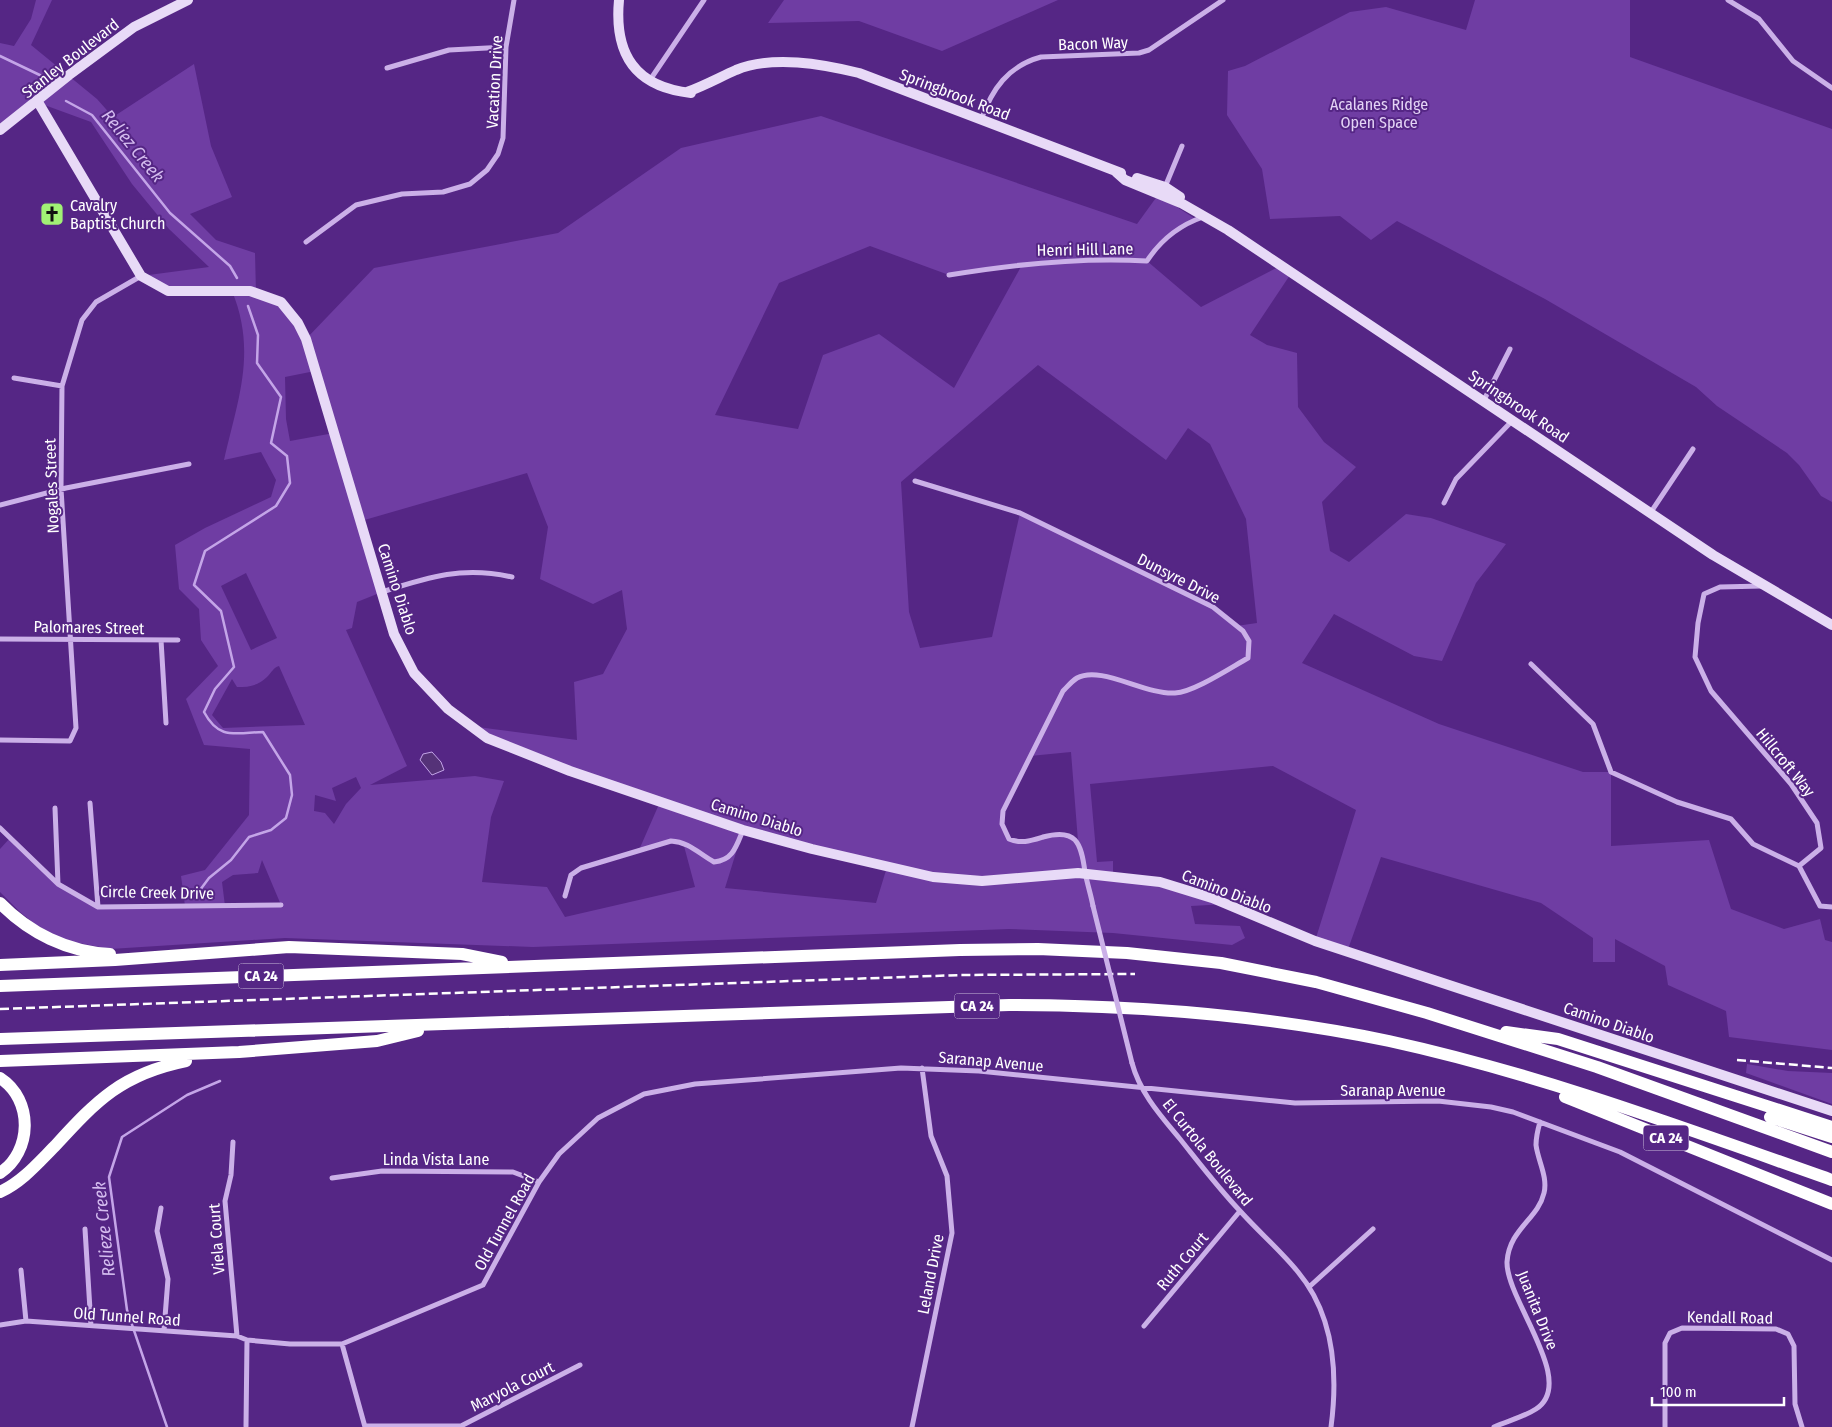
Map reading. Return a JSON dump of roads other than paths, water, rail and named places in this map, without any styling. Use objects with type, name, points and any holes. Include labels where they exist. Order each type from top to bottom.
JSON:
[{"type":"highway","points":[[0,903],[33,930],[64,945],[97,953],[160,956]]},
{"type":"highway","points":[[0,965],[94,962],[260,948],[309,947],[462,954],[522,966]]},
{"type":"highway","name":"CA 24","points":[[0,986],[960,950],[1038,949],[1127,952],[1202,961],[1278,974],[1353,992],[1597,1066],[1832,1152]]},
{"type":"highway","name":"CA 24","points":[[0,1039],[1000,1005],[1105,1006],[1200,1012],[1314,1027],[1426,1050],[1501,1070],[1832,1204]]},
{"type":"highway","points":[[0,1061],[240,1052],[377,1040],[448,1025]]},
{"type":"highway","points":[[1482,1030],[1558,1039],[1832,1127]]},
{"type":"highway","points":[[0,1192],[38,1164],[98,1101],[128,1080],[166,1064],[240,1052]]},
{"type":"highway","points":[[1597,1066],[1634,1072],[1832,1137]]},
{"type":"highway","points":[[1501,1070],[1656,1118],[1832,1180]]},
{"type":"highway","points":[[0,1078],[12,1089],[19,1100],[25,1125],[21,1150],[14,1161],[0,1173]]},
{"type":"street","name":"Stanley Boulevard","points":[[0,130],[38,102],[69,75],[134,27],[188,0]]},
{"type":"street","name":"Vacation Drive","points":[[306,242],[356,204],[402,194],[443,192],[470,184],[487,170],[498,154],[503,138],[506,47],[514,0]]},
{"type":"street","points":[[620,0],[617,26],[624,53],[632,66],[649,78],[704,0]]},
{"type":"street","name":"Bacon Way","points":[[981,120],[989,98],[1002,78],[1029,60],[1041,57],[1139,53],[1149,50],[1223,0]]},
{"type":"street","points":[[1728,0],[1759,18],[1793,61],[1832,88]]},
{"type":"street","points":[[387,68],[449,50],[506,47]]},
{"type":"street","name":"Springbrook Road","points":[[649,78],[671,90],[687,92],[743,68],[797,62],[823,64],[859,73],[1116,172],[1165,187],[1192,208]]},
{"type":"street","points":[[38,102],[141,276]]},
{"type":"street","points":[[1165,187],[1182,146]]},
{"type":"street","name":"Springbrook Road","points":[[1116,172],[1125,180],[1192,208],[1206,216],[1762,586],[1832,625]]},
{"type":"street","name":"Henri Hill Lane","points":[[949,275],[1024,263],[1067,260],[1147,261],[1155,249],[1169,236],[1188,222],[1206,216]]},
{"type":"street","name":"Nogales Street","points":[[0,740],[70,741],[76,728],[72,638],[61,490],[62,386],[82,320],[96,302],[141,276]]},
{"type":"street","name":"Camino Diablo","points":[[141,276],[168,291],[250,291],[281,302],[298,323],[306,339],[394,634],[414,673],[448,709],[487,738],[570,771],[743,830],[812,849],[933,877],[982,882],[1086,874],[1160,882],[1197,892],[1314,941],[1832,1111]]},
{"type":"street","points":[[1484,400],[1510,349]]},
{"type":"street","points":[[14,378],[62,386]]},
{"type":"street","points":[[1444,503],[1456,479],[1513,420]]},
{"type":"street","points":[[1651,512],[1693,449]]},
{"type":"street","points":[[0,505],[61,490],[189,464]]},
{"type":"street","name":"Dunsyre Drive","points":[[915,481],[1029,517],[1213,607],[1242,631],[1248,641],[1248,658],[1216,677],[1178,693],[1158,694],[1094,673],[1078,678],[1063,691],[1003,811],[1002,824],[1009,839],[1019,843],[1059,833],[1072,836],[1078,842],[1086,874]]},
{"type":"street","points":[[382,592],[452,572],[486,572],[512,577]]},
{"type":"street","name":"Hillcroft Way","points":[[1762,586],[1720,587],[1704,594],[1698,623],[1695,657],[1711,691],[1791,784],[1817,823],[1821,848],[1799,866]]},
{"type":"street","name":"Palomares Street","points":[[0,639],[178,640]]},
{"type":"street","points":[[161,640],[166,723]]},
{"type":"street","points":[[1531,664],[1593,724],[1611,772],[1677,802],[1732,819],[1753,844],[1799,866],[1820,906],[1832,908]]},
{"type":"street","points":[[90,803],[98,907]]},
{"type":"street","points":[[55,808],[58,884]]},
{"type":"street","name":"Circle Creek Drive","points":[[0,828],[58,884],[98,907],[281,905]]},
{"type":"street","points":[[565,896],[571,875],[581,868],[671,841],[682,842],[692,846],[714,862],[723,861],[734,851],[743,830]]},
{"type":"street","name":"El Curtola Boulevard","points":[[1086,874],[1132,1063],[1140,1087],[1240,1211],[1299,1273],[1309,1287],[1326,1327],[1332,1352],[1336,1381],[1332,1427]]},
{"type":"street","name":"Saranap Avenue","points":[[922,1068],[969,1070],[1295,1103],[1438,1100],[1491,1107],[1540,1122],[1620,1152],[1832,1260]]},
{"type":"street","name":"Old Tunnel Road","points":[[0,1324],[26,1321],[237,1336],[247,1340],[290,1344],[342,1344],[483,1285],[540,1182],[559,1154],[584,1129],[614,1109],[661,1089],[695,1084],[922,1068]]},
{"type":"street","name":"Leland Drive","points":[[912,1427],[952,1234],[947,1176],[931,1136],[925,1103],[922,1068]]},
{"type":"street","name":"Juanita Drive","points":[[1494,1427],[1536,1410],[1547,1397],[1550,1383],[1548,1366],[1517,1297],[1508,1274],[1507,1264],[1517,1231],[1542,1200],[1545,1192],[1544,1175],[1536,1144],[1540,1122]]},
{"type":"street","name":"Viela Court","points":[[233,1142],[231,1175],[224,1201],[237,1336]]},
{"type":"street","name":"Linda Vista Lane","points":[[332,1178],[382,1171],[513,1172],[540,1182]]},
{"type":"street","points":[[161,1208],[157,1231],[168,1279],[164,1330]]},
{"type":"street","name":"Ruth Court","points":[[1144,1326],[1240,1211]]},
{"type":"street","points":[[85,1229],[91,1326]]},
{"type":"street","points":[[1309,1287],[1373,1229]]},
{"type":"street","points":[[21,1270],[26,1321]]},
{"type":"street","name":"Kendall Road","points":[[1665,1427],[1665,1343],[1670,1333],[1682,1328],[1776,1330],[1788,1334],[1794,1346],[1795,1404],[1802,1427]]},
{"type":"street","points":[[246,1426],[247,1340]]},
{"type":"street","points":[[342,1344],[365,1426]]},
{"type":"street","name":"Maryola Court","points":[[365,1426],[461,1426],[580,1365]]},
{"type":"waterway","name":"Reliez Creek","points":[[0,56],[46,78]]},
{"type":"waterway","name":"Reliez Creek","points":[[66,101],[92,115],[170,213],[230,266],[237,278]]},
{"type":"waterway","name":"Reliez Creek","points":[[200,890],[209,878],[231,860],[249,837],[271,830],[286,818],[292,795],[290,775],[263,732],[228,733],[222,731],[215,727],[204,712],[215,689],[234,667],[221,611],[194,585],[205,551],[276,506],[290,483],[287,456],[271,443],[281,397],[257,363],[258,335],[248,306]]},
{"type":"waterway","name":"Relieze Creek","points":[[167,1427],[127,1310],[109,1177],[122,1137],[187,1095],[220,1081]]},
{"type":"railway","points":[[0,1009],[961,975],[1135,974]]},
{"type":"railway","points":[[1737,1060],[1832,1068]]},
{"type":"place","name":"Cavalry Baptist Church","points":[[52,214]]},
{"type":"park label","name":"Acalanes Ridge Open Space","points":[[1379,113]]}]
